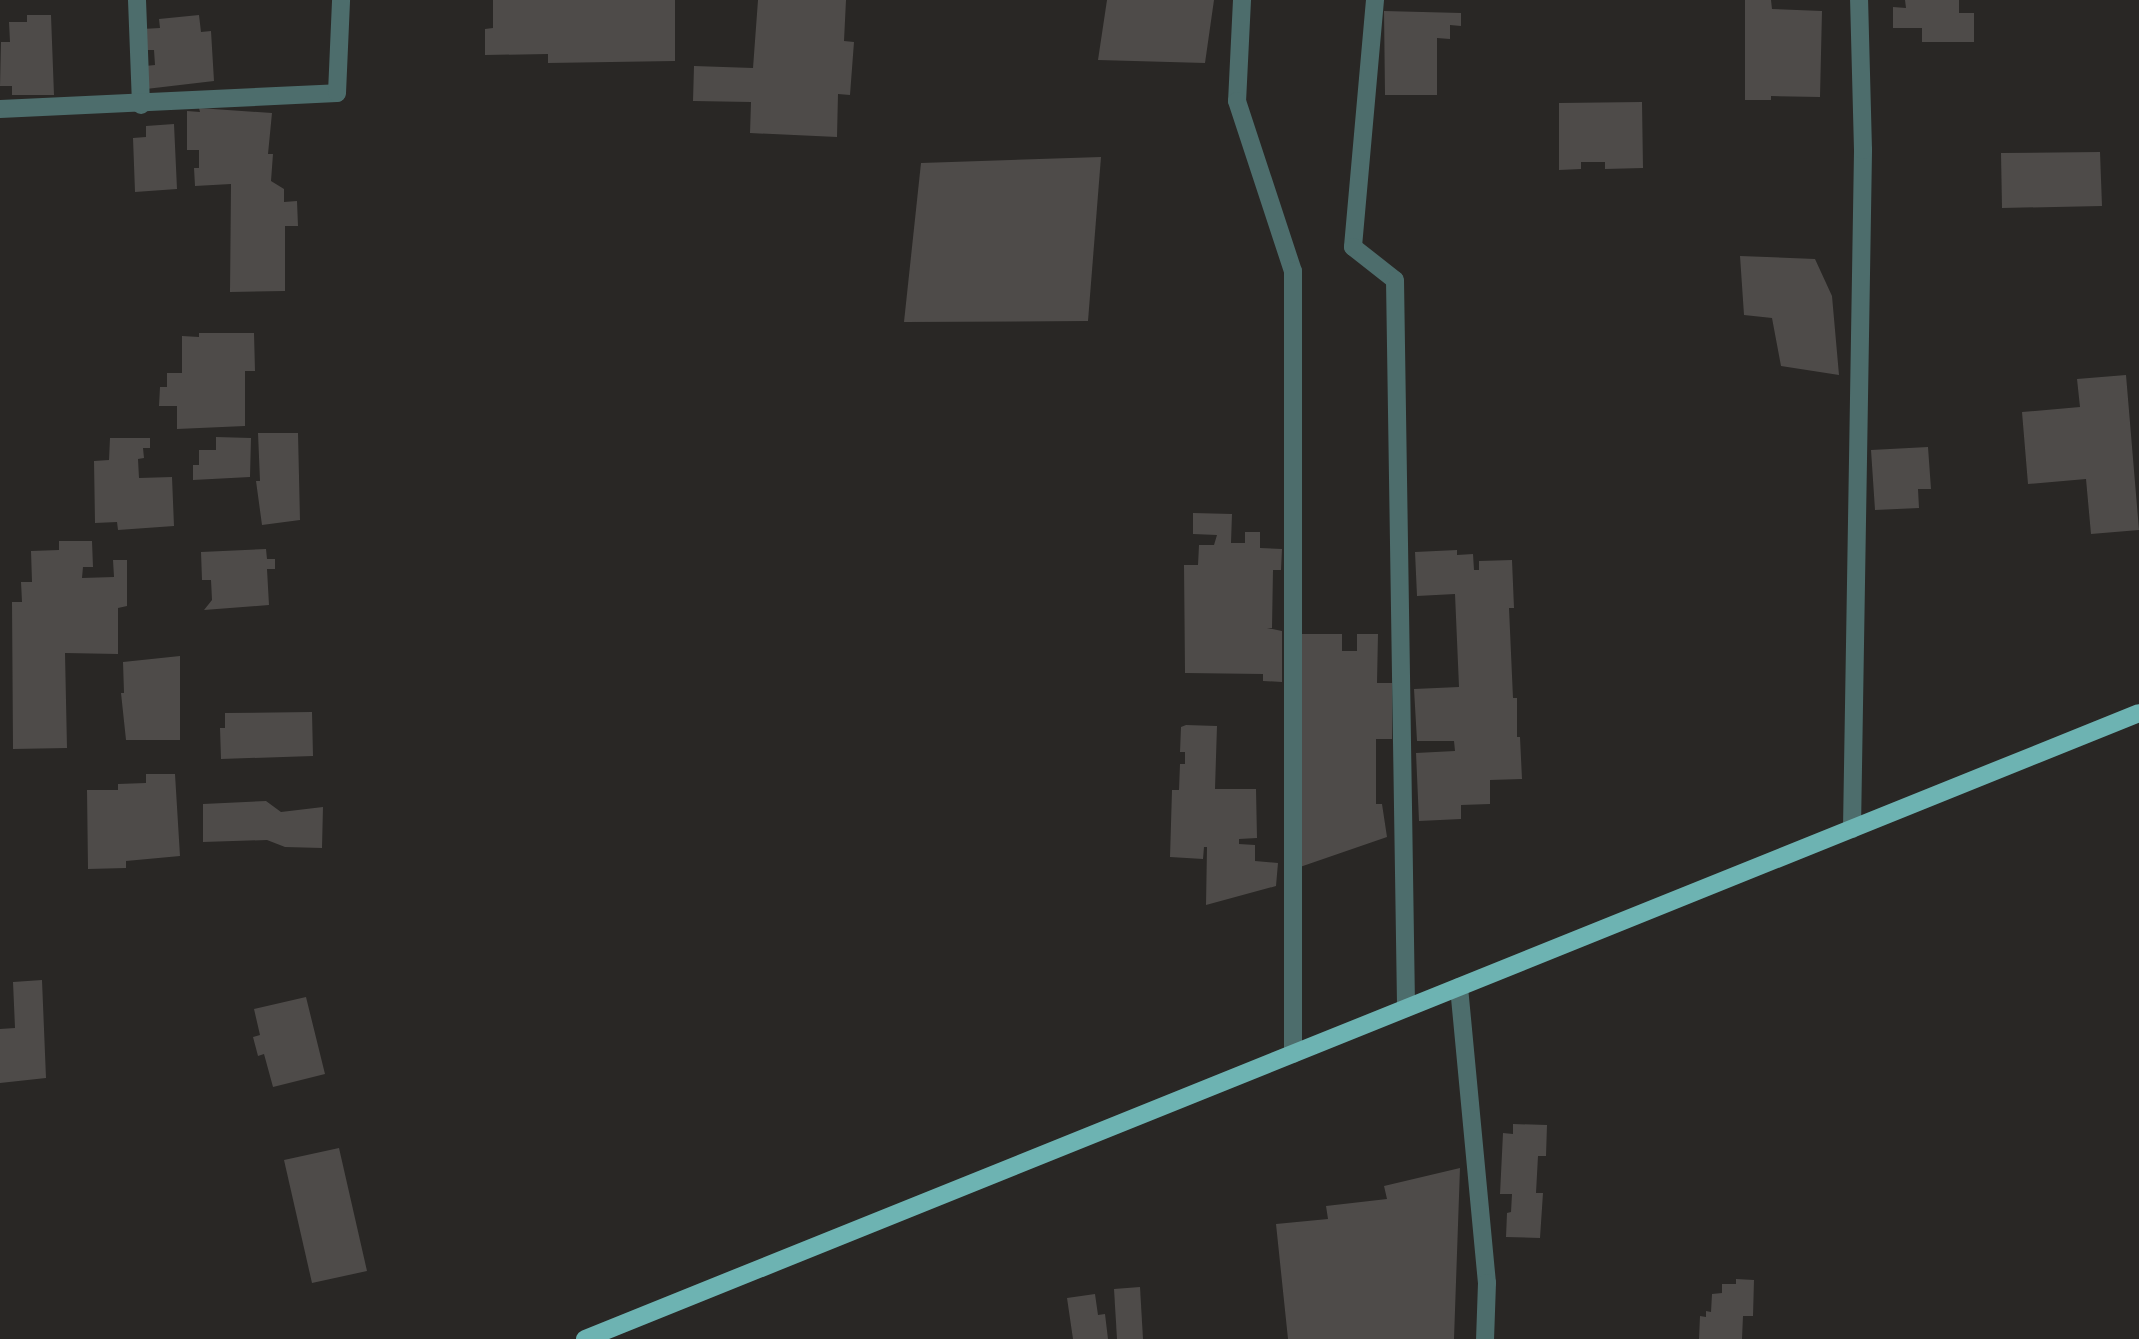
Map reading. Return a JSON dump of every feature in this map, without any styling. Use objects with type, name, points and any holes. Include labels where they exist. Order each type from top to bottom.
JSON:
[{"type":"main road","points":[[585,1339],[2139,713]]},
{"type":"street","points":[[137,0],[141,105]]},
{"type":"street","points":[[0,109],[141,105],[337,93],[341,0]]},
{"type":"street","points":[[1242,0],[1237,101],[1293,271],[1293,1054]]},
{"type":"street","points":[[1375,0],[1353,247],[1395,280],[1406,1009]]},
{"type":"street","points":[[1852,829],[1863,150],[1859,0]]},
{"type":"street","points":[[1458,987],[1487,1283],[1485,1339]]},
{"type":"building","points":[[493,0],[675,0],[675,61],[548,63],[548,54],[485,55],[485,29],[493,28]]},
{"type":"building","points":[[758,0],[846,0],[844,41],[854,42],[850,95],[838,94],[837,137],[750,133],[751,102],[693,101],[694,66],[753,68]]},
{"type":"building","points":[[1107,0],[1214,0],[1205,63],[1098,60]]},
{"type":"building","points":[[1745,0],[1771,0],[1772,9],[1822,11],[1820,97],[1771,96],[1771,100],[1745,100]]},
{"type":"building","points":[[1905,0],[1959,0],[1959,13],[1974,13],[1974,42],[1922,42],[1922,28],[1893,28],[1893,7],[1906,8]]},
{"type":"building","points":[[1384,11],[1461,13],[1461,26],[1450,25],[1450,39],[1437,38],[1437,95],[1385,95]]},
{"type":"building","points":[[27,15],[51,15],[54,95],[12,95],[12,86],[0,86],[1,42],[10,42],[9,22],[27,22]]},
{"type":"building","points":[[199,15],[201,32],[211,31],[214,81],[146,89],[145,66],[155,65],[154,50],[144,50],[142,29],[160,28],[159,19]]},
{"type":"building","points":[[1642,102],[1643,168],[1605,169],[1605,162],[1581,162],[1581,169],[1559,170],[1559,103]]},
{"type":"building","points":[[199,108],[272,113],[268,154],[273,154],[271,181],[284,189],[284,202],[297,201],[298,226],[285,226],[285,291],[230,292],[231,184],[195,186],[194,168],[199,168],[199,150],[187,150],[187,111],[200,112]]},
{"type":"building","points":[[174,124],[177,189],[135,192],[133,138],[146,137],[146,126]]},
{"type":"building","points":[[2100,152],[2102,206],[2002,208],[2001,153]]},
{"type":"building","points":[[1101,157],[1088,321],[904,322],[921,163]]},
{"type":"building","points":[[1740,256],[1815,259],[1832,296],[1839,375],[1781,366],[1772,318],[1744,315]]},
{"type":"building","points":[[199,333],[254,333],[255,371],[245,371],[245,426],[177,429],[177,406],[159,406],[160,387],[167,387],[167,373],[182,373],[182,336],[199,337]]},
{"type":"building","points":[[2126,375],[2139,530],[2091,534],[2086,479],[2028,484],[2022,412],[2080,407],[2077,379]]},
{"type":"building","points":[[258,433],[298,433],[300,520],[262,525],[256,481],[260,481]]},
{"type":"building","points":[[216,437],[251,438],[250,477],[193,480],[193,465],[199,465],[199,450],[216,450]]},
{"type":"building","points":[[110,438],[150,438],[150,448],[143,448],[144,458],[138,459],[139,478],[172,477],[174,526],[118,530],[117,522],[95,523],[94,461],[109,460]]},
{"type":"building","points":[[1928,447],[1931,489],[1918,489],[1919,508],[1875,510],[1871,450]]},
{"type":"building","points":[[1193,513],[1232,514],[1231,543],[1245,543],[1245,532],[1260,532],[1260,548],[1282,549],[1281,570],[1273,570],[1272,628],[1267,628],[1282,631],[1282,682],[1263,681],[1263,674],[1185,673],[1184,565],[1198,565],[1199,545],[1214,545],[1217,535],[1193,534]]},
{"type":"building","points":[[59,541],[92,541],[93,567],[83,567],[82,578],[114,577],[113,560],[127,560],[127,606],[118,608],[118,654],[65,653],[67,748],[13,749],[12,602],[22,602],[21,582],[32,582],[31,551],[59,550]]},
{"type":"building","points":[[266,549],[267,559],[275,559],[275,569],[267,569],[269,605],[204,610],[212,600],[211,580],[202,580],[201,552]]},
{"type":"building","points":[[1457,550],[1457,555],[1473,554],[1474,570],[1479,570],[1479,561],[1512,560],[1514,608],[1509,608],[1513,698],[1517,698],[1517,737],[1520,737],[1522,779],[1490,780],[1490,804],[1461,805],[1461,819],[1419,821],[1416,753],[1455,751],[1454,741],[1417,741],[1414,689],[1459,687],[1455,594],[1417,596],[1415,552]]},
{"type":"building","points":[[1298,634],[1342,634],[1342,651],[1357,651],[1357,634],[1378,634],[1377,683],[1392,683],[1392,739],[1376,739],[1376,804],[1382,804],[1387,837],[1300,867]]},
{"type":"building","points":[[180,656],[180,740],[126,740],[121,693],[124,693],[123,662]]},
{"type":"building","points":[[312,712],[313,756],[221,759],[220,728],[225,728],[225,713]]},
{"type":"building","points":[[1217,726],[1215,789],[1256,789],[1257,838],[1239,839],[1239,844],[1255,845],[1255,861],[1278,863],[1276,886],[1206,905],[1207,847],[1204,847],[1203,859],[1170,857],[1172,790],[1179,790],[1180,764],[1185,764],[1185,752],[1180,752],[1181,727]]},
{"type":"building","points":[[146,774],[175,774],[180,856],[126,861],[126,868],[88,869],[87,790],[118,790],[118,784],[146,783]]},
{"type":"building","points":[[266,801],[281,812],[323,807],[322,848],[285,847],[267,840],[203,842],[203,804]]},
{"type":"building","points":[[42,980],[46,1078],[0,1083],[0,1029],[15,1028],[13,982]]},
{"type":"building","points":[[306,997],[325,1074],[273,1087],[264,1054],[258,1056],[253,1037],[260,1035],[254,1009]]},
{"type":"building","points":[[1513,1124],[1547,1125],[1546,1156],[1538,1156],[1536,1193],[1543,1193],[1540,1238],[1506,1237],[1507,1213],[1511,1212],[1512,1194],[1500,1194],[1503,1133],[1513,1134]]},
{"type":"building","points":[[339,1148],[367,1271],[312,1283],[284,1160]]},
{"type":"building","points":[[1460,1168],[1454,1339],[1288,1339],[1276,1224],[1328,1219],[1326,1206],[1387,1199],[1384,1186]]},
{"type":"building","points":[[1736,1279],[1754,1280],[1753,1316],[1743,1316],[1742,1339],[1699,1339],[1700,1316],[1706,1317],[1706,1311],[1711,1312],[1712,1294],[1722,1293],[1722,1284],[1736,1284]]},
{"type":"building","points":[[1140,1287],[1143,1339],[1117,1339],[1114,1289]]},
{"type":"building","points":[[1095,1294],[1098,1315],[1105,1314],[1108,1339],[1073,1339],[1067,1298]]}]
